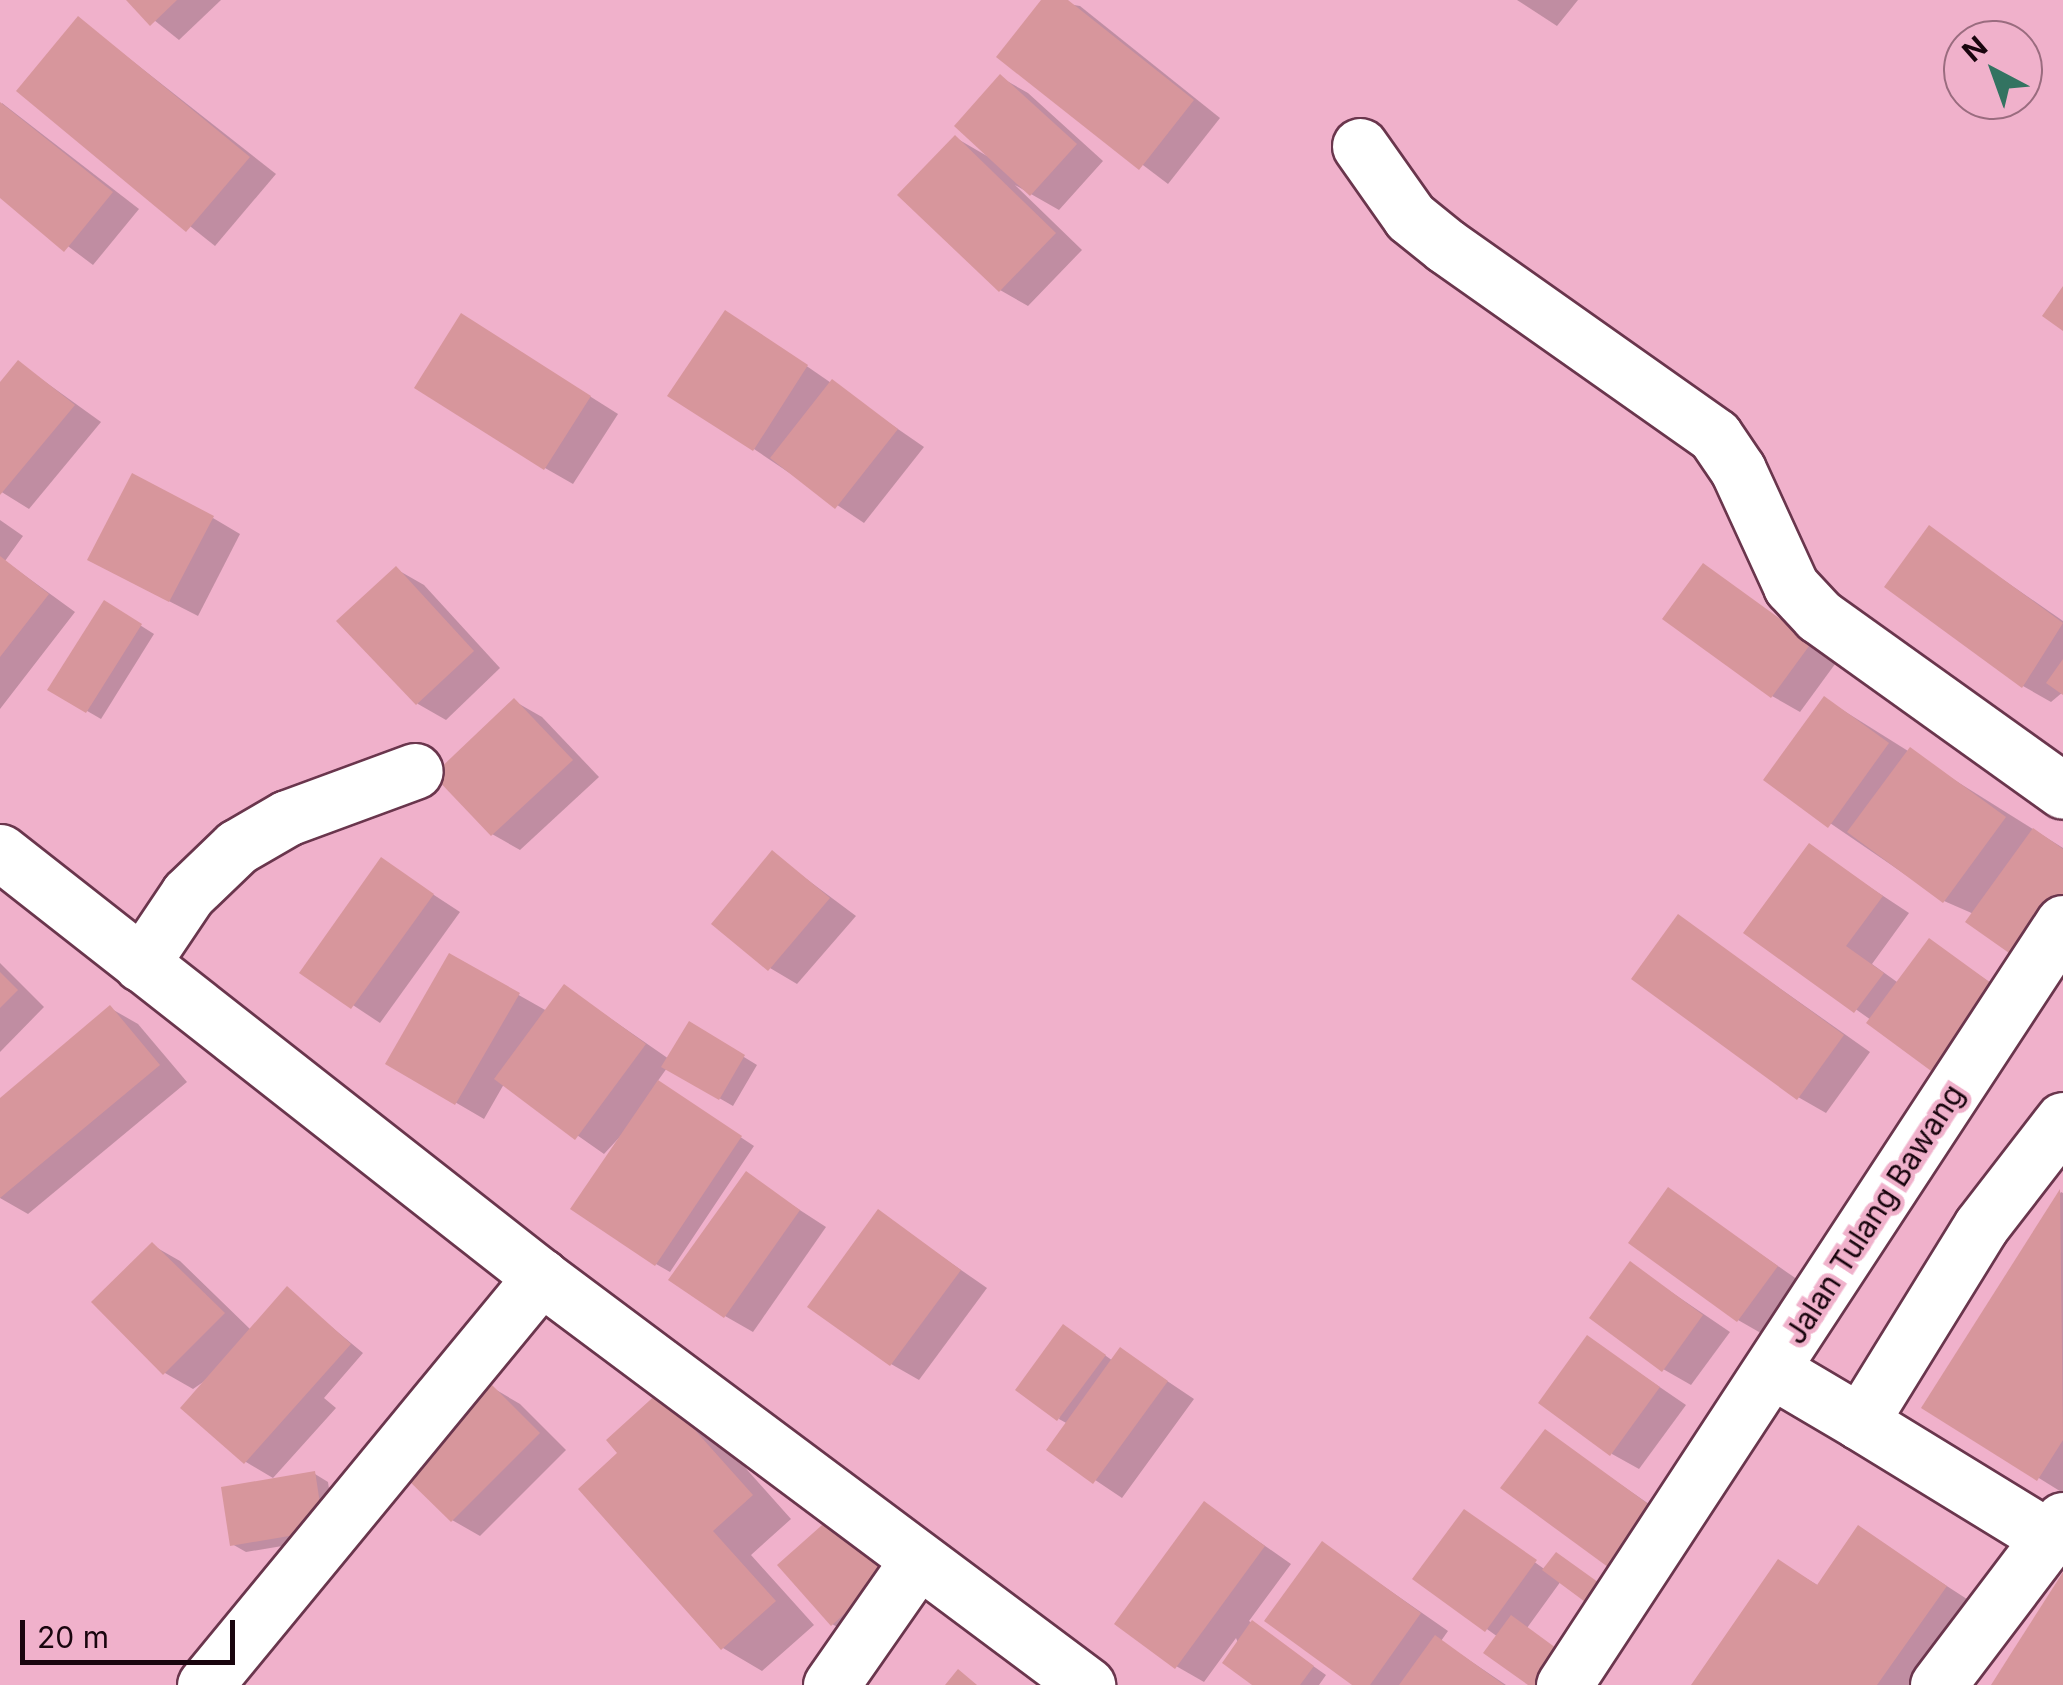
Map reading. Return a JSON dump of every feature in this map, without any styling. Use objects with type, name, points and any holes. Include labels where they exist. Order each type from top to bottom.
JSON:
[{"type":"street","points":[[1360,146],[1410,216],[1446,246],[1715,436],[1738,470],[1791,586],[1820,616],[2063,791]]},
{"type":"street","points":[[140,964],[188,894],[237,847],[287,818],[415,771]]},
{"type":"street","points":[[0,852],[541,1276],[916,1563],[1086,1685]]},
{"type":"street","name":"Jalan Tulang Bawang","points":[[1564,1685],[2063,923]]},
{"type":"street","points":[[1860,1422],[1981,1226],[2059,1134]]},
{"type":"street","points":[[205,1685],[541,1276]]},
{"type":"street","points":[[1772,1370],[2056,1529],[1938,1685]]},
{"type":"street","points":[[831,1685],[916,1563]]},
{"type":"building","points":[[126,0],[177,0],[150,26]]},
{"type":"building","points":[[1041,0],[1068,0],[1194,100],[1139,170],[996,57]]},
{"type":"building","points":[[78,16],[250,157],[186,232],[16,91]]},
{"type":"building","points":[[1000,74],[1077,144],[1030,196],[954,126]]},
{"type":"building","points":[[0,102],[113,192],[64,252],[0,198]]},
{"type":"building","points":[[955,135],[1056,233],[999,292],[897,195]]},
{"type":"building","points":[[2063,286],[2063,331],[2042,316]]},
{"type":"building","points":[[725,310],[808,365],[753,451],[667,396]]},
{"type":"building","points":[[461,313],[591,396],[544,470],[414,388]]},
{"type":"building","points":[[18,360],[75,405],[0,495],[0,382]]},
{"type":"building","points":[[832,379],[898,429],[835,509],[770,458]]},
{"type":"building","points":[[132,473],[214,516],[169,602],[87,560]]},
{"type":"building","points":[[1929,525],[2063,623],[2022,688],[1884,587]]},
{"type":"building","points":[[0,556],[49,594],[0,657]]},
{"type":"building","points":[[1703,563],[1812,642],[1771,698],[1662,619]]},
{"type":"building","points":[[396,566],[474,651],[416,705],[336,621]]},
{"type":"building","points":[[104,600],[142,624],[86,713],[47,690]]},
{"type":"building","points":[[2063,659],[2063,695],[2046,683]]},
{"type":"building","points":[[1824,696],[1889,743],[1828,828],[1763,780]]},
{"type":"building","points":[[514,698],[573,760],[491,836],[433,775]]},
{"type":"building","points":[[1910,747],[2006,817],[1943,903],[1847,832]]},
{"type":"building","points":[[2033,828],[2063,849],[2063,901],[2019,960],[1965,922]]},
{"type":"building","points":[[1809,843],[1883,896],[1846,946],[1884,973],[1854,1013],[1743,933]]},
{"type":"building","points":[[772,850],[830,898],[768,971],[711,924]]},
{"type":"building","points":[[381,857],[434,894],[351,1009],[299,973]]},
{"type":"building","points":[[1678,914],[1844,1035],[1797,1100],[1631,979]]},
{"type":"building","points":[[1929,938],[2006,994],[1942,1079],[1866,1023]]},
{"type":"building","points":[[449,953],[520,993],[455,1105],[385,1064]]},
{"type":"building","points":[[0,972],[18,990],[0,1008]]},
{"type":"building","points":[[564,984],[646,1044],[575,1140],[494,1079]]},
{"type":"building","points":[[110,1005],[160,1065],[0,1198],[0,1098]]},
{"type":"building","points":[[689,1021],[745,1055],[719,1100],[661,1067]]},
{"type":"building","points":[[658,1080],[742,1136],[655,1266],[570,1209]]},
{"type":"building","points":[[746,1171],[800,1210],[724,1318],[668,1280]]},
{"type":"building","points":[[1668,1187],[1778,1266],[1737,1322],[1628,1243]]},
{"type":"building","points":[[2060,1189],[2063,1440],[2037,1481],[1921,1408]]},
{"type":"building","points":[[878,1209],[961,1270],[890,1366],[807,1307]]},
{"type":"building","points":[[152,1242],[225,1313],[163,1375],[91,1302]]},
{"type":"building","points":[[1630,1261],[1703,1315],[1662,1372],[1589,1318]]},
{"type":"building","points":[[287,1286],[351,1344],[244,1464],[180,1408]]},
{"type":"building","points":[[1063,1324],[1106,1355],[1057,1421],[1015,1390]]},
{"type":"building","points":[[1587,1335],[1660,1387],[1610,1456],[1538,1403]]},
{"type":"building","points":[[1120,1347],[1168,1381],[1093,1484],[1046,1450]]},
{"type":"building","points":[[492,1385],[540,1433],[451,1522],[403,1475]]},
{"type":"building","points":[[660,1391],[753,1495],[713,1531],[776,1601],[721,1650],[578,1489],[617,1453],[606,1440]]},
{"type":"building","points":[[1545,1429],[1655,1509],[1612,1570],[1500,1488]]},
{"type":"building","points":[[315,1471],[324,1530],[230,1546],[221,1487]]},
{"type":"building","points":[[1204,1501],[1265,1546],[1175,1669],[1114,1624]]},
{"type":"building","points":[[1464,1509],[1537,1560],[1485,1632],[1412,1579]]},
{"type":"building","points":[[839,1510],[893,1570],[831,1626],[777,1565]]},
{"type":"building","points":[[1858,1525],[1947,1586],[1877,1685],[1691,1685],[1778,1559],[1817,1585]]},
{"type":"building","points":[[1322,1541],[1421,1613],[1370,1685],[1352,1685],[1264,1621]]},
{"type":"building","points":[[1556,1552],[1609,1590],[1596,1610],[1542,1570]]},
{"type":"building","points":[[2063,1572],[2063,1685],[1991,1685],[2017,1644]]},
{"type":"building","points":[[1511,1615],[1571,1659],[1552,1685],[1528,1685],[1483,1653]]},
{"type":"building","points":[[1252,1620],[1314,1666],[1300,1685],[1252,1685],[1222,1663]]},
{"type":"building","points":[[1435,1635],[1504,1685],[1399,1685]]},
{"type":"building","points":[[958,1669],[977,1685],[945,1685]]}]
